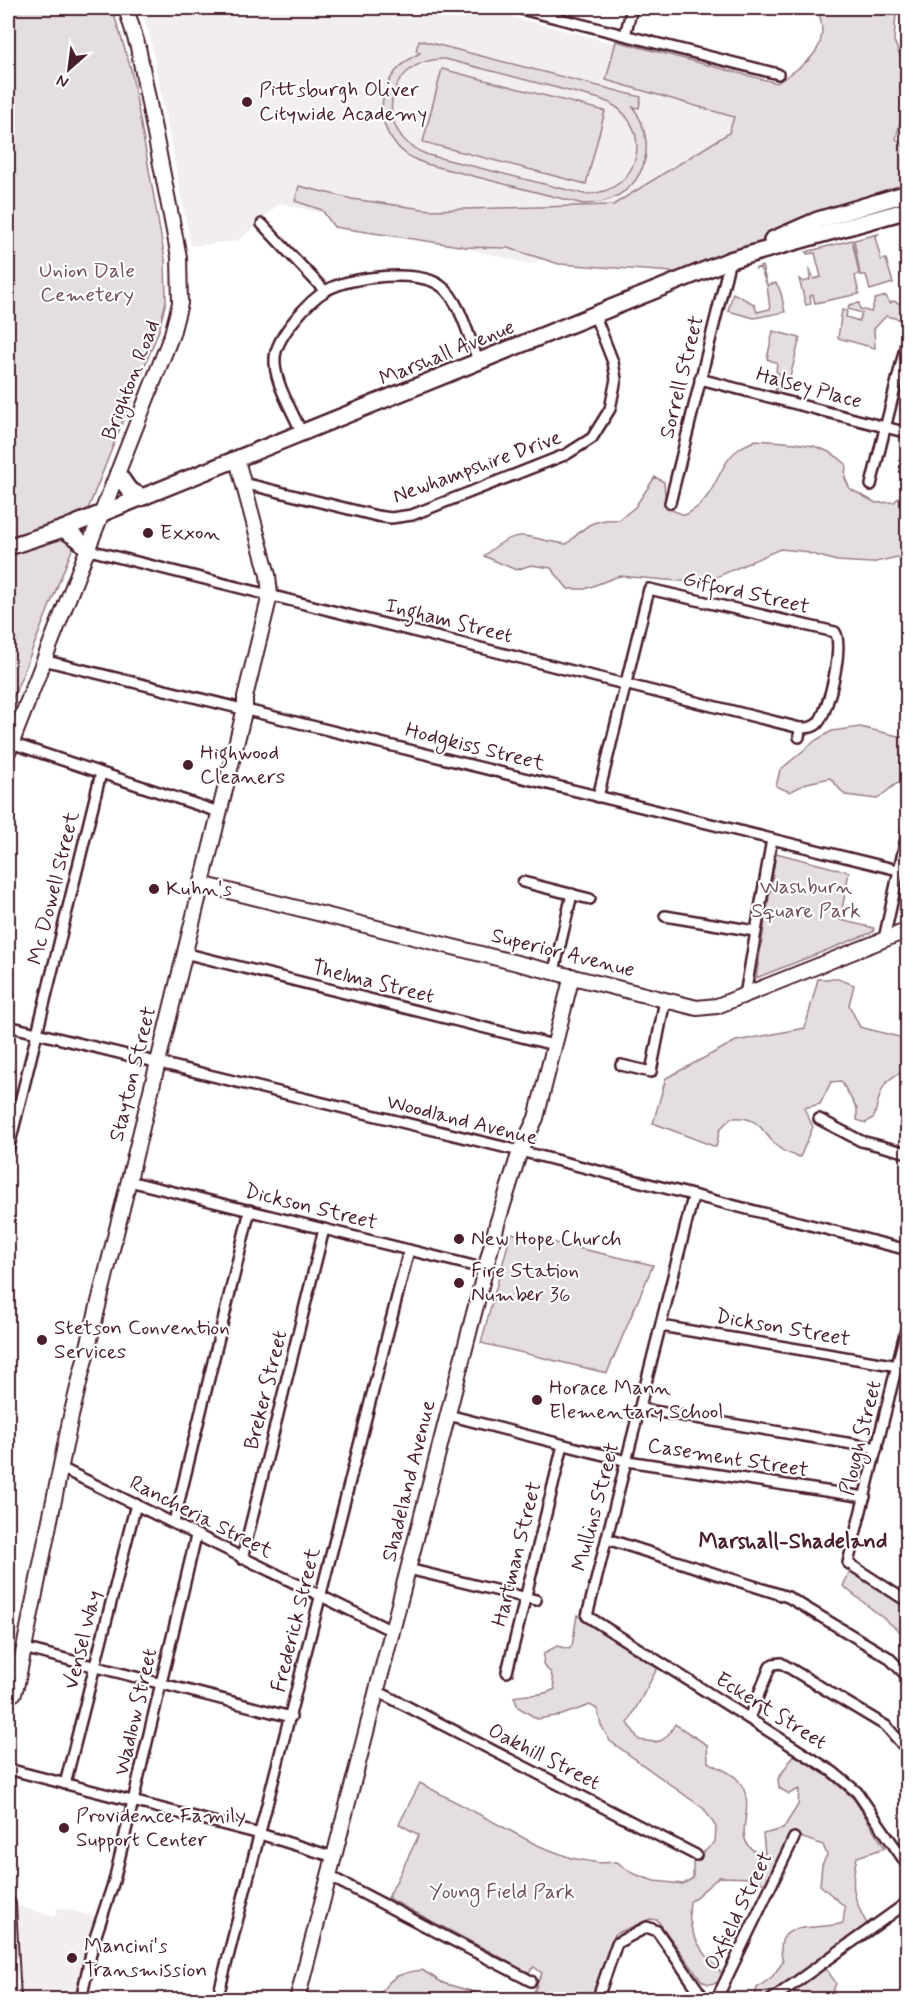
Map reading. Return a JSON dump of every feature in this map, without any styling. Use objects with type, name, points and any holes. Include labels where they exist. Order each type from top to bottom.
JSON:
[{"type":"main road","points":[[730,260],[819,220],[908,194]]},
{"type":"main road","name":"Marshall Avenue","points":[[8,548],[63,530],[730,260],[908,210]]},
{"type":"main road","points":[[118,474],[129,490],[143,497]]},
{"type":"main road","points":[[63,530],[78,539],[88,550]]},
{"type":"street","name":"Brighton Road","points":[[9,747],[103,514],[172,334],[181,288],[178,257],[146,82],[126,8]]},
{"type":"street","points":[[517,8],[777,74]]},
{"type":"street","points":[[625,35],[632,8]]},
{"type":"street","points":[[262,224],[325,291]]},
{"type":"street","name":"Sorrell Street","points":[[670,503],[730,260]]},
{"type":"street","points":[[302,434],[277,373],[275,353],[290,326],[325,291],[342,282],[369,278],[421,277],[435,282],[453,298],[479,363]]},
{"type":"street","name":"Newhampshire Drive","points":[[243,483],[377,516],[398,518],[412,515],[575,450],[599,429],[610,409],[615,389],[613,362],[595,316]]},
{"type":"street","points":[[871,485],[908,336]]},
{"type":"street","name":"Halsey Place","points":[[700,379],[908,433]]},
{"type":"street","name":"Stayton Street","points":[[8,1696],[14,1693],[17,1683],[59,1467],[245,708],[245,697],[270,595],[270,582],[237,460]]},
{"type":"street","name":"Ingham Street","points":[[88,550],[626,684],[800,732]]},
{"type":"street","name":"Gifford Street","points":[[626,684],[649,589],[835,632],[839,646],[825,711],[813,727],[800,732]]},
{"type":"street","name":"Hodgkiss Street","points":[[43,660],[898,870]]},
{"type":"street","points":[[598,797],[626,684]]},
{"type":"street","points":[[9,747],[101,773],[219,812]]},
{"type":"street","name":"Mc Dowell Street","points":[[8,1151],[101,773]]},
{"type":"street","points":[[884,939],[908,829]]},
{"type":"street","points":[[745,994],[772,839]]},
{"type":"street","points":[[523,882],[590,899]]},
{"type":"street","name":"Superior Avenue","points":[[201,884],[665,1000],[708,1008],[908,930]]},
{"type":"street","points":[[554,971],[572,894]]},
{"type":"street","points":[[665,915],[755,931]]},
{"type":"street","name":"Thelma Street","points":[[184,953],[554,1045]]},
{"type":"street","name":"Shadeland Avenue","points":[[297,2000],[486,1269],[520,1151],[536,1118],[572,976]]},
{"type":"street","points":[[621,1065],[651,1072],[665,1000]]},
{"type":"street","name":"Woodland Avenue","points":[[8,1026],[520,1151],[693,1197],[908,1250]]},
{"type":"street","points":[[819,1119],[861,1141],[908,1153]]},
{"type":"street","name":"Dickson Street","points":[[129,1180],[486,1269]]},
{"type":"street","name":"Mullins Street","points":[[587,1616],[693,1197]]},
{"type":"street","points":[[174,1522],[250,1210]]},
{"type":"street","name":"Breker Street","points":[[242,1559],[324,1229]]},
{"type":"street","name":"Frederick Street","points":[[217,2000],[409,1250]]},
{"type":"street","name":"Plough Street","points":[[908,1321],[848,1563],[908,1602]]},
{"type":"street","name":"Dickson Street","points":[[661,1326],[898,1366]]},
{"type":"street","points":[[641,1409],[877,1448]]},
{"type":"street","name":"Casement Street","points":[[448,1415],[627,1461],[865,1497]]},
{"type":"street","name":"Hartman Street","points":[[507,1672],[563,1444]]},
{"type":"street","name":"Rancheria Street","points":[[59,1467],[392,1631]]},
{"type":"street","name":"Vensel Way","points":[[65,1784],[136,1504]]},
{"type":"street","name":"Wadlow Street","points":[[81,2000],[93,1944],[114,1881],[196,1536]]},
{"type":"street","points":[[607,1539],[788,1597],[888,1657],[908,1677]]},
{"type":"street","points":[[408,1569],[536,1600]]},
{"type":"street","name":"Eckert Street","points":[[587,1616],[819,1762],[857,1792],[908,1866]]},
{"type":"street","points":[[23,1648],[291,1717]]},
{"type":"street","points":[[749,1718],[765,1676],[773,1664],[778,1662],[785,1664],[886,1726],[908,1751]]},
{"type":"street","name":"Oakhill Street","points":[[377,1691],[696,1855]]},
{"type":"street","points":[[8,1769],[260,1834],[334,1857]]},
{"type":"street","name":"Oxfield Street","points":[[716,2000],[794,1838]]},
{"type":"street","points":[[329,1875],[531,1982]]},
{"type":"street","points":[[771,2000],[908,1902]]},
{"type":"street","points":[[8,1904],[13,2000]]},
{"type":"street","points":[[597,2000],[617,1943],[647,1927],[657,1931],[705,2000]]},
{"type":"shaded area","points":[[141,8],[478,8],[775,85],[746,185],[530,264],[280,203],[238,241],[191,246],[150,37]]},
{"type":"shaded area","points":[[8,1903],[55,1917],[58,1907],[103,1919],[81,1999],[13,1999]]},
{"type":"green space","name":"Union Dale Cemetery","points":[[8,8],[112,8],[131,69],[165,259],[166,301],[159,330],[8,711]]},
{"type":"green space","points":[[817,8],[900,8],[896,13],[894,41],[907,72],[908,110],[901,118],[896,139],[903,146],[907,145],[907,193],[701,274],[559,264],[508,248],[466,247],[334,227],[322,210],[295,201],[299,186],[352,199],[430,210],[613,205],[729,133],[734,117],[606,80],[616,41],[777,83],[807,61],[820,44],[821,22]]},
{"type":"green space","points":[[419,40],[641,97],[639,108],[633,107],[642,124],[646,141],[645,157],[640,172],[631,185],[618,195],[602,202],[583,204],[426,164],[407,155],[394,143],[386,128],[382,111],[384,94],[391,78],[403,64],[420,53],[416,51]],"holes":[[[445,59],[600,99],[618,109],[630,122],[636,138],[636,154],[631,169],[620,182],[605,191],[584,194],[428,155],[410,145],[398,131],[392,116],[392,99],[398,84],[409,71],[424,62]]]},
{"type":"green space","points":[[442,69],[605,111],[586,184],[423,142]]},
{"type":"green space","points":[[878,234],[875,237],[881,260],[886,259],[893,283],[870,290],[866,275],[860,275],[854,240]]},
{"type":"green space","points":[[852,240],[859,273],[855,276],[859,294],[815,303],[813,295],[810,296],[811,304],[806,305],[799,279],[803,282],[810,280],[809,267],[814,279],[821,277],[815,253],[807,254],[806,252]]},
{"type":"green space","points":[[762,266],[767,285],[760,268],[755,269]]},
{"type":"green space","points":[[776,283],[778,286],[785,312],[754,318],[728,311],[733,293],[754,304],[757,312],[770,309],[767,285]]},
{"type":"green space","points":[[886,296],[890,303],[894,301],[905,306],[903,320],[886,316],[874,329],[875,348],[838,338],[842,310],[847,311],[846,317],[859,321],[862,313],[848,309],[849,305],[859,303],[860,309],[871,312],[875,299]]},
{"type":"green space","points":[[773,331],[800,338],[789,381],[781,380],[779,393],[775,391],[780,375],[776,371],[777,363],[767,359]]},
{"type":"green space","points":[[756,440],[804,444],[836,456],[846,464],[845,478],[850,489],[876,503],[894,502],[907,490],[907,555],[871,563],[837,561],[801,551],[780,549],[703,583],[619,576],[585,589],[568,589],[551,568],[531,565],[516,570],[484,556],[496,546],[515,537],[532,537],[567,544],[590,524],[602,520],[619,520],[635,507],[655,477],[664,482],[666,508],[685,515],[704,500],[731,456]]},
{"type":"green space","points":[[860,727],[907,738],[907,781],[896,784],[877,799],[845,795],[830,778],[807,783],[790,792],[776,786],[780,770],[816,740],[832,731]]},
{"type":"green space","name":"Washburn Square Park","points":[[776,853],[849,872],[840,920],[874,928],[873,932],[756,978]]},
{"type":"green space","points":[[818,979],[838,979],[854,985],[849,1005],[860,1027],[907,1039],[907,1074],[904,1072],[896,1075],[882,1089],[874,1117],[866,1123],[857,1120],[857,1109],[841,1081],[831,1082],[820,1104],[804,1108],[813,1127],[800,1157],[782,1150],[756,1123],[742,1118],[731,1118],[720,1129],[716,1147],[653,1123],[666,1078],[736,1041],[805,1028]]},
{"type":"green space","points":[[511,1233],[653,1265],[607,1373],[481,1343]]},
{"type":"green space","points":[[850,1571],[907,1608],[907,1637],[843,1586]]},
{"type":"green space","name":"Young Field Park","points":[[577,1615],[658,1667],[628,1723],[639,1740],[661,1741],[675,1724],[707,1745],[708,1762],[734,1776],[743,1788],[747,1805],[745,1837],[748,1845],[758,1854],[765,1853],[763,1834],[783,1829],[798,1805],[799,1789],[789,1794],[779,1788],[778,1779],[794,1755],[825,1774],[854,1799],[885,1848],[857,1857],[854,1892],[867,1924],[820,1960],[836,1983],[830,1999],[754,1999],[757,1988],[772,1977],[783,1962],[781,1948],[783,1938],[789,1932],[808,1927],[843,1923],[845,1907],[820,1885],[822,1865],[827,1855],[823,1845],[792,1834],[766,1885],[754,1878],[719,1877],[690,1902],[691,1925],[698,1944],[725,1977],[723,1982],[708,1984],[702,1981],[657,1920],[650,1919],[615,1934],[592,1999],[531,1999],[542,1973],[534,1967],[529,1972],[508,1966],[506,1960],[388,1898],[419,1835],[399,1824],[420,1783],[537,1845],[571,1858],[599,1863],[617,1862],[632,1873],[654,1881],[683,1884],[693,1878],[693,1862],[715,1842],[716,1827],[704,1809],[610,1741],[601,1725],[597,1709],[590,1705],[562,1715],[537,1719],[518,1707],[514,1697],[545,1693],[555,1689],[551,1673],[543,1665],[544,1653],[557,1646],[569,1649],[572,1646]]},
{"type":"green space","points":[[422,1970],[443,1983],[492,1999],[378,1999],[390,1981],[400,1975]]},
{"type":"place","name":"Pittsburgh Oliver Citywide Academy","points":[[247,102]]},
{"type":"place","name":"Exxon","points":[[148,533]]},
{"type":"place","name":"Highwood Cleaners","points":[[188,765]]},
{"type":"place","name":"Kuhn's","points":[[154,889]]},
{"type":"place","name":"New Hope Church","points":[[459,1239]]},
{"type":"place","name":"Fire Station Number 36","points":[[459,1283]]},
{"type":"place","name":"Stetson Convention Services","points":[[42,1340]]},
{"type":"place","name":"Horace Mann Elementary School","points":[[537,1400]]},
{"type":"place","name":"Providence Family Support Center","points":[[64,1828]]},
{"type":"place","name":"Mancini's Transmission","points":[[72,1958]]},
{"type":"district","name":"Marshall-Shadeland","points":[[793,1542]]}]
